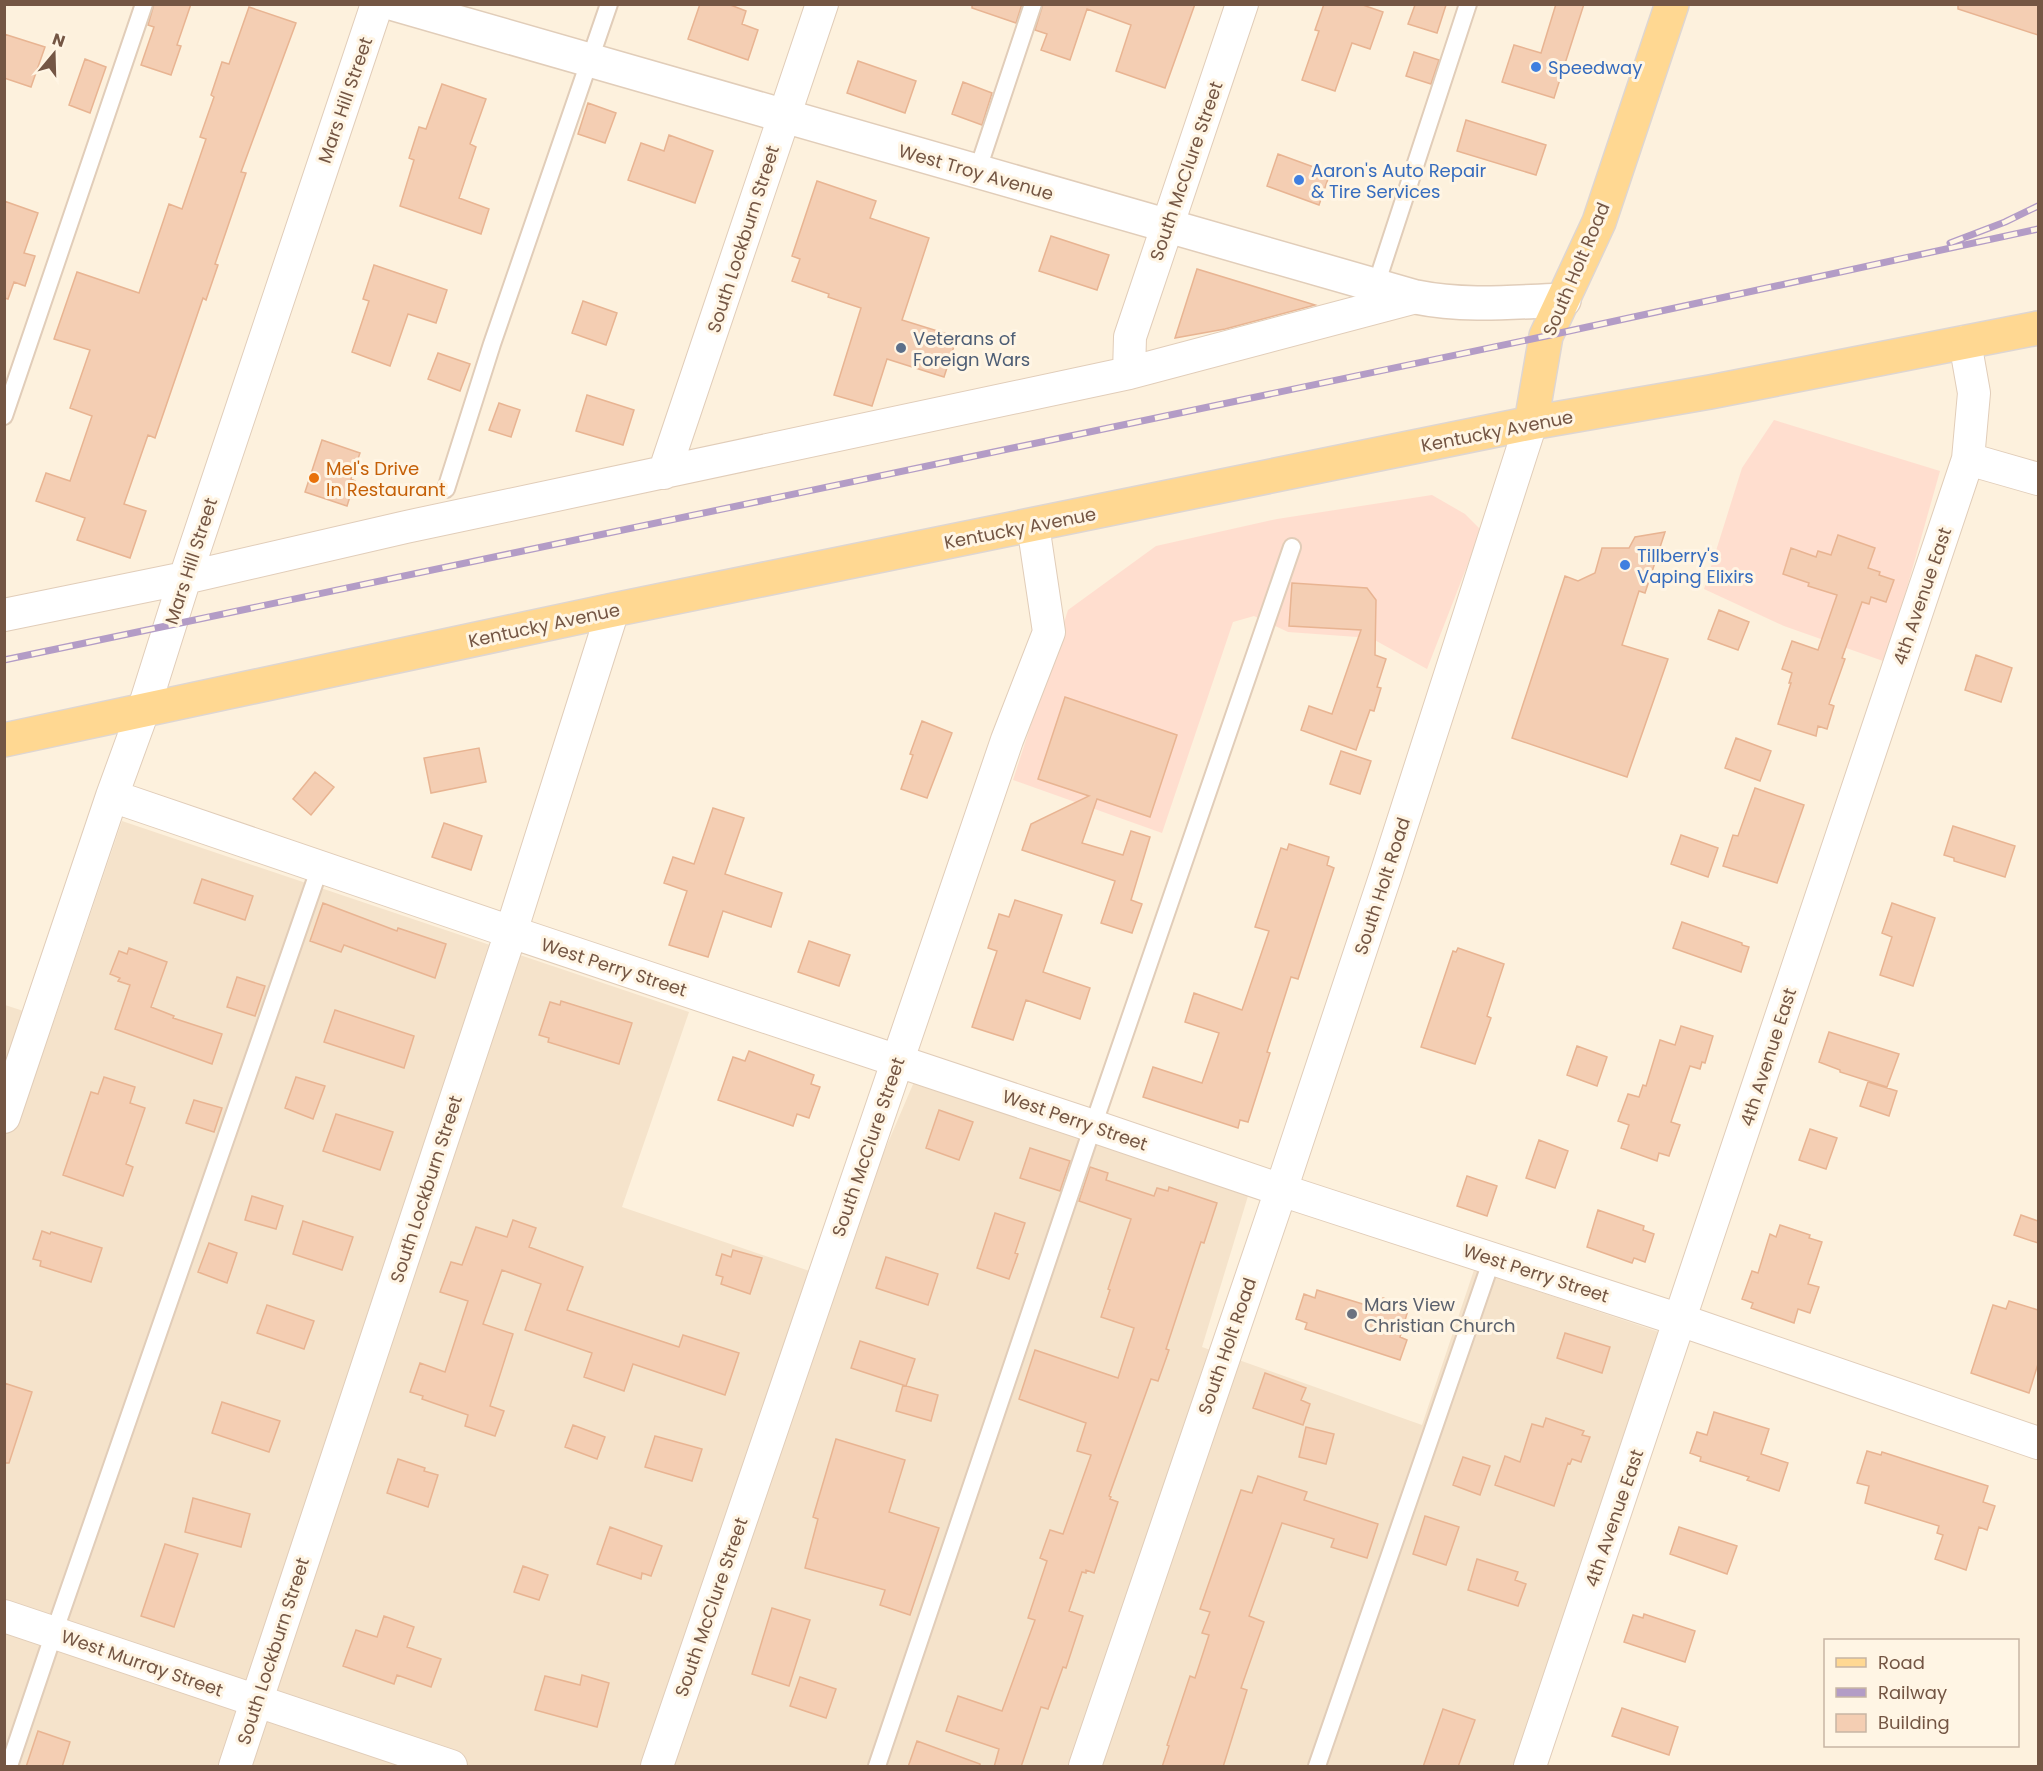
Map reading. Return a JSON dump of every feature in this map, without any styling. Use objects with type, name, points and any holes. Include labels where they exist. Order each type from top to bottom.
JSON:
[{"type":"main road","name":"South Holt Road","points":[[1531,423],[1546,336],[1599,222],[1672,4]]},
{"type":"main road","name":"Kentucky Avenue","points":[[4,740],[613,610],[1531,423],[1733,387],[2038,328]]},
{"type":"street","name":"Mars Hill Street","points":[[4,1117],[143,711],[185,578],[377,4]]},
{"type":"street","name":"West Troy Avenue","points":[[394,4],[1416,297],[1452,303],[1477,304],[1564,300]]},
{"type":"street","name":"South Lockburn Street","points":[[664,473],[822,4]]},
{"type":"street","name":"South McClure Street","points":[[1129,373],[1130,337],[1242,4]]},
{"type":"street","points":[[4,615],[185,578],[406,527],[1129,373],[1416,297]]},
{"type":"street","name":"4th Avenue East","points":[[1530,1767],[1968,459],[1974,393],[1965,342]]},
{"type":"street","name":"South Holt Road","points":[[1085,1767],[1386,874],[1531,423]]},
{"type":"street","points":[[1968,459],[2038,479]]},
{"type":"street","name":"South McClure Street","points":[[657,1767],[1007,740],[1049,632],[1033,525]]},
{"type":"street","name":"South Lockburn Street","points":[[235,1767],[511,932],[613,610]]},
{"type":"street","name":"West Perry Street","points":[[112,796],[1281,1190],[1680,1320],[2038,1443]]},
{"type":"street","name":"West Murray Street","points":[[4,1616],[451,1767]]},
{"type":"lane","points":[[4,416],[144,4]]},
{"type":"lane","points":[[446,489],[492,344],[609,4]]},
{"type":"lane","points":[[977,172],[1033,4]]},
{"type":"lane","points":[[1376,285],[1468,4]]},
{"type":"lane","points":[[877,1767],[1093,1126],[1292,547]]},
{"type":"lane","points":[[9,1767],[320,867]]},
{"type":"lane","points":[[1317,1767],[1492,1259]]},
{"type":"shaded area","points":[[1774,420],[1940,471],[1886,662],[1784,626],[1704,589],[1742,468]]},
{"type":"shaded area","points":[[1432,495],[1465,514],[1481,530],[1427,669],[1371,638],[1288,632],[1254,616],[1233,622],[1162,833],[1013,780],[1068,610],[1156,546],[1277,519]]},
{"type":"shaded area","points":[[122,821],[689,1012],[622,1207],[830,1278],[914,1082],[1248,1196],[1202,1347],[1422,1425],[1474,1270],[1665,1334],[1515,1766],[5,1766],[5,1005],[54,1021]]},
{"type":"building","points":[[154,4],[191,4],[177,45],[181,46],[171,75],[141,65],[154,27],[148,25]]},
{"type":"building","points":[[700,4],[728,4],[746,11],[742,24],[758,30],[748,60],[688,39]]},
{"type":"building","points":[[972,4],[1022,4],[1016,23],[972,8]]},
{"type":"building","points":[[1043,4],[1195,4],[1165,88],[1116,71],[1131,25],[1087,9],[1070,60],[1041,50],[1047,34],[1035,30]]},
{"type":"building","points":[[1324,4],[1360,4],[1383,12],[1370,49],[1352,43],[1335,91],[1302,80],[1319,31],[1315,30]]},
{"type":"building","name":"Speedway","points":[[1556,4],[1584,4],[1554,98],[1502,82],[1514,45],[1541,53]]},
{"type":"building","points":[[1958,4],[2038,4],[2038,35],[1958,9]]},
{"type":"building","points":[[1415,5],[1446,5],[1437,33],[1408,24]]},
{"type":"building","points":[[249,7],[296,23],[241,172],[246,173],[215,264],[218,265],[206,300],[203,298],[155,438],[148,435],[124,504],[146,511],[130,558],[77,540],[85,518],[36,501],[46,473],[70,481],[92,416],[70,408],[90,350],[54,339],[77,272],[139,293],[169,204],[182,209],[206,139],[200,137],[214,97],[211,95],[222,62],[229,64]]},
{"type":"building","points":[[4,34],[45,47],[31,87],[4,78]]},
{"type":"building","points":[[1414,52],[1439,60],[1431,84],[1406,76]]},
{"type":"building","points":[[85,59],[106,67],[90,113],[69,105]]},
{"type":"building","points":[[858,61],[916,81],[905,113],[847,93]]},
{"type":"building","points":[[963,82],[992,93],[982,125],[952,114]]},
{"type":"building","points":[[442,84],[486,99],[470,144],[476,147],[459,198],[489,209],[481,234],[400,206],[414,160],[409,158],[419,127],[426,129]]},
{"type":"building","points":[[588,103],[616,113],[605,143],[578,134]]},
{"type":"building","points":[[1466,120],[1546,145],[1536,175],[1457,151]]},
{"type":"building","points":[[669,135],[713,151],[695,203],[628,180],[641,143],[664,151]]},
{"type":"building","name":"Aaron's Auto Repair & Tire Services","points":[[1278,154],[1330,173],[1319,205],[1267,186]]},
{"type":"building","points":[[817,181],[876,201],[870,218],[929,238],[902,320],[957,337],[944,377],[887,359],[872,406],[834,395],[861,308],[792,281],[800,259],[792,256]]},
{"type":"building","points":[[4,201],[38,213],[24,253],[35,256],[25,286],[14,282],[8,299],[4,298]]},
{"type":"building","points":[[1051,236],[1109,255],[1097,290],[1039,271]]},
{"type":"building","points":[[374,265],[447,290],[436,323],[408,314],[390,366],[352,352],[369,301],[363,299]]},
{"type":"building","points":[[1197,269],[1315,305],[1225,329],[1175,338]]},
{"type":"building","points":[[583,301],[617,313],[606,345],[572,333]]},
{"type":"building","points":[[438,353],[470,364],[460,391],[428,379]]},
{"type":"building","points":[[587,395],[634,410],[623,445],[576,431]]},
{"type":"building","points":[[499,403],[520,410],[511,437],[489,430]]},
{"type":"building","name":"Mel's Drive In Restaurant","points":[[322,440],[360,453],[351,479],[355,481],[347,506],[305,492]]},
{"type":"building","points":[[1665,532],[1645,593],[1639,591],[1622,645],[1668,659],[1627,777],[1512,738],[1565,576],[1578,581],[1595,573],[1602,548],[1629,548],[1635,537]]},
{"type":"building","points":[[1838,535],[1875,548],[1868,568],[1894,580],[1886,602],[1871,597],[1869,604],[1862,602],[1829,704],[1834,706],[1827,729],[1818,726],[1816,736],[1778,724],[1792,673],[1782,669],[1792,641],[1818,650],[1837,595],[1808,586],[1809,583],[1783,574],[1791,548],[1816,557],[1818,551],[1831,555]]},
{"type":"building","points":[[1292,583],[1367,588],[1376,600],[1375,655],[1386,659],[1377,687],[1381,688],[1374,711],[1370,710],[1356,750],[1301,730],[1309,706],[1332,714],[1361,630],[1289,626]]},
{"type":"building","points":[[1719,610],[1749,622],[1738,650],[1708,639]]},
{"type":"building","points":[[1976,655],[2012,668],[2001,702],[1965,690]]},
{"type":"building","points":[[1065,697],[1177,735],[1150,817],[1097,799],[1082,843],[1123,855],[1131,831],[1150,837],[1131,900],[1142,904],[1132,933],[1101,923],[1115,881],[1022,850],[1031,824],[1089,796],[1038,779]]},
{"type":"building","points":[[922,721],[952,733],[927,798],[901,789]]},
{"type":"building","points":[[1736,738],[1771,751],[1760,781],[1725,768]]},
{"type":"building","points":[[479,748],[486,782],[431,793],[424,758]]},
{"type":"building","points":[[1341,751],[1371,761],[1360,794],[1330,784]]},
{"type":"building","points":[[315,772],[334,787],[311,815],[293,799]]},
{"type":"building","points":[[1755,788],[1804,805],[1777,883],[1723,866],[1733,835],[1738,836]]},
{"type":"building","points":[[713,808],[744,818],[725,874],[782,893],[771,927],[723,911],[708,957],[669,945],[687,891],[664,883],[673,857],[694,864]]},
{"type":"building","points":[[444,823],[482,836],[471,870],[432,857]]},
{"type":"building","points":[[1953,826],[2015,846],[2005,877],[1954,861],[1954,858],[1944,855]]},
{"type":"building","points":[[1681,835],[1718,848],[1708,877],[1671,864]]},
{"type":"building","points":[[1289,844],[1329,857],[1327,865],[1334,868],[1298,979],[1291,977],[1248,1122],[1240,1120],[1238,1128],[1143,1097],[1153,1067],[1202,1083],[1219,1033],[1185,1022],[1194,993],[1242,1010],[1269,931],[1255,927],[1281,848],[1287,850]]},
{"type":"building","points":[[202,879],[253,896],[245,920],[194,903]]},
{"type":"building","points":[[1015,900],[1062,915],[1043,972],[1090,988],[1080,1019],[1026,1000],[1013,1040],[972,1027],[997,951],[988,948],[999,914],[1009,917]]},
{"type":"building","points":[[323,903],[397,931],[398,928],[446,944],[435,978],[344,945],[341,952],[310,941]]},
{"type":"building","points":[[1892,903],[1935,918],[1913,986],[1880,975],[1892,937],[1882,933]]},
{"type":"building","points":[[1682,922],[1749,947],[1741,972],[1673,948]]},
{"type":"building","points":[[809,941],[850,955],[839,986],[798,972]]},
{"type":"building","points":[[129,948],[167,962],[151,1007],[174,1016],[173,1018],[222,1034],[212,1064],[115,1029],[130,985],[118,981],[120,978],[110,974],[119,951],[127,954]]},
{"type":"building","points":[[1458,948],[1504,964],[1487,1016],[1491,1018],[1475,1064],[1421,1047],[1453,951],[1456,952]]},
{"type":"building","points":[[237,977],[265,986],[255,1016],[227,1007]]},
{"type":"building","points":[[561,1001],[632,1023],[619,1064],[548,1042],[549,1038],[539,1035],[550,1002],[560,1005]]},
{"type":"building","points":[[335,1010],[414,1036],[404,1068],[324,1042]]},
{"type":"building","points":[[1681,1026],[1713,1036],[1705,1063],[1702,1062],[1700,1069],[1690,1066],[1671,1122],[1680,1125],[1669,1156],[1659,1153],[1657,1161],[1621,1148],[1629,1125],[1618,1121],[1628,1094],[1639,1097],[1643,1085],[1646,1086],[1660,1040],[1675,1045]]},
{"type":"building","points":[[1829,1032],[1899,1054],[1887,1087],[1840,1072],[1840,1070],[1819,1062]]},
{"type":"building","points":[[1577,1046],[1607,1057],[1597,1086],[1567,1075]]},
{"type":"building","points":[[749,1051],[814,1075],[811,1084],[820,1087],[809,1118],[797,1114],[793,1126],[718,1100],[733,1057],[745,1061]]},
{"type":"building","points":[[104,1077],[135,1087],[130,1103],[145,1108],[126,1164],[133,1167],[123,1196],[63,1175],[91,1092],[98,1094]]},
{"type":"building","points":[[296,1077],[325,1086],[313,1119],[285,1108]]},
{"type":"building","points":[[1868,1082],[1897,1091],[1889,1116],[1860,1106]]},
{"type":"building","points":[[194,1100],[222,1108],[214,1132],[186,1123]]},
{"type":"building","points":[[939,1110],[973,1122],[959,1160],[926,1148]]},
{"type":"building","points":[[336,1114],[393,1132],[380,1170],[323,1151]]},
{"type":"building","points":[[1810,1129],[1837,1138],[1826,1169],[1799,1160]]},
{"type":"building","points":[[1539,1140],[1568,1151],[1555,1188],[1526,1178]]},
{"type":"building","points":[[1030,1148],[1070,1161],[1060,1191],[1020,1178]]},
{"type":"building","points":[[1090,1167],[1108,1173],[1106,1180],[1154,1196],[1157,1188],[1168,1191],[1169,1187],[1217,1203],[1204,1243],[1201,1242],[1166,1349],[1169,1350],[1158,1381],[1151,1379],[1109,1496],[1110,1499],[1118,1502],[1094,1573],[1086,1570],[1086,1573],[1082,1572],[1069,1611],[1083,1616],[1066,1668],[1063,1667],[1048,1709],[1041,1707],[1021,1767],[994,1767],[999,1749],[946,1731],[958,1696],[1002,1711],[1035,1620],[1028,1618],[1047,1561],[1040,1558],[1050,1530],[1063,1534],[1091,1455],[1077,1451],[1086,1423],[1019,1399],[1035,1350],[1118,1378],[1134,1328],[1101,1317],[1131,1219],[1079,1201]]},
{"type":"building","points":[[1467,1176],[1497,1186],[1487,1216],[1457,1206]]},
{"type":"building","points":[[252,1196],[283,1206],[276,1229],[245,1220]]},
{"type":"building","points":[[1598,1210],[1644,1226],[1643,1230],[1654,1234],[1645,1262],[1634,1258],[1632,1263],[1587,1247]]},
{"type":"building","points":[[995,1213],[1025,1223],[1009,1279],[977,1268]]},
{"type":"building","points":[[2021,1215],[2038,1221],[2038,1243],[2014,1235]]},
{"type":"building","points":[[513,1220],[536,1228],[529,1247],[583,1267],[567,1310],[679,1347],[683,1335],[739,1353],[725,1395],[633,1364],[624,1391],[584,1377],[592,1353],[525,1330],[541,1284],[502,1270],[483,1324],[513,1334],[490,1406],[504,1411],[495,1436],[465,1426],[468,1415],[422,1399],[423,1396],[410,1392],[420,1363],[445,1372],[468,1301],[440,1292],[451,1262],[462,1265],[476,1227],[507,1237]]},
{"type":"building","points":[[303,1221],[353,1237],[342,1270],[293,1254]]},
{"type":"building","points":[[1780,1225],[1810,1235],[1809,1238],[1822,1242],[1808,1284],[1819,1287],[1810,1313],[1798,1309],[1794,1323],[1751,1308],[1753,1303],[1742,1299],[1752,1271],[1758,1273],[1770,1234],[1776,1237]]},
{"type":"building","points":[[42,1231],[102,1248],[91,1282],[40,1266],[41,1261],[33,1259]]},
{"type":"building","points":[[209,1243],[237,1253],[227,1283],[198,1272]]},
{"type":"building","points":[[733,1250],[762,1258],[750,1294],[721,1284],[723,1277],[716,1275],[722,1254],[731,1257]]},
{"type":"building","points":[[886,1257],[938,1274],[928,1305],[876,1288]]},
{"type":"building","name":"Mars View Christian Church","points":[[1317,1290],[1379,1309],[1383,1298],[1409,1307],[1400,1337],[1407,1340],[1400,1360],[1305,1329],[1307,1323],[1296,1319],[1304,1294],[1315,1298]]},
{"type":"building","points":[[2009,1301],[2038,1310],[2038,1364],[2029,1393],[1971,1373],[1993,1305],[2006,1309]]},
{"type":"building","points":[[267,1305],[314,1321],[304,1349],[257,1333]]},
{"type":"building","points":[[1565,1333],[1610,1347],[1602,1373],[1557,1358]]},
{"type":"building","points":[[860,1341],[915,1359],[906,1386],[851,1368]]},
{"type":"building","points":[[1265,1373],[1306,1388],[1301,1400],[1310,1404],[1303,1425],[1253,1408]]},
{"type":"building","points":[[4,1383],[32,1392],[9,1463],[4,1463]]},
{"type":"building","points":[[903,1385],[938,1395],[931,1421],[896,1411]]},
{"type":"building","points":[[222,1402],[280,1421],[269,1452],[212,1433]]},
{"type":"building","points":[[1714,1412],[1769,1429],[1761,1454],[1788,1463],[1779,1491],[1747,1480],[1749,1477],[1700,1461],[1701,1457],[1690,1453],[1697,1432],[1707,1435]]},
{"type":"building","points":[[1546,1418],[1584,1431],[1582,1435],[1590,1437],[1581,1462],[1572,1459],[1570,1464],[1568,1463],[1554,1506],[1495,1485],[1505,1456],[1520,1462],[1532,1424],[1543,1427]]},
{"type":"building","points":[[573,1425],[605,1437],[597,1459],[565,1447]]},
{"type":"building","points":[[1306,1427],[1334,1434],[1326,1464],[1299,1457]]},
{"type":"building","points":[[655,1436],[702,1449],[692,1481],[645,1467]]},
{"type":"building","points":[[836,1439],[905,1460],[889,1512],[939,1528],[910,1615],[880,1605],[885,1590],[805,1568],[818,1519],[813,1517]]},
{"type":"building","points":[[1867,1451],[1881,1455],[1882,1452],[1988,1486],[1983,1502],[1995,1506],[1987,1530],[1979,1527],[1966,1570],[1935,1559],[1943,1535],[1937,1533],[1939,1526],[1865,1503],[1869,1486],[1857,1483]]},
{"type":"building","points":[[1463,1457],[1490,1466],[1480,1495],[1453,1485]]},
{"type":"building","points":[[398,1459],[438,1475],[428,1507],[387,1493]]},
{"type":"building","points":[[1258,1476],[1307,1492],[1304,1500],[1378,1524],[1367,1558],[1331,1547],[1334,1539],[1282,1523],[1249,1616],[1264,1622],[1241,1688],[1247,1690],[1223,1767],[1162,1767],[1190,1676],[1195,1678],[1209,1635],[1202,1633],[1210,1612],[1200,1609],[1241,1490],[1252,1493]]},
{"type":"building","points":[[193,1498],[250,1514],[241,1547],[185,1532]]},
{"type":"building","points":[[1425,1516],[1459,1527],[1446,1565],[1413,1554]]},
{"type":"building","points":[[610,1527],[662,1546],[651,1576],[642,1573],[641,1579],[597,1564]]},
{"type":"building","points":[[1679,1527],[1737,1546],[1727,1574],[1670,1554]]},
{"type":"building","points":[[165,1544],[198,1554],[174,1627],[141,1616]]},
{"type":"building","points":[[1477,1559],[1518,1572],[1515,1580],[1526,1584],[1518,1606],[1468,1590]]},
{"type":"building","points":[[523,1566],[548,1575],[539,1600],[514,1592]]},
{"type":"building","points":[[772,1608],[810,1620],[789,1686],[752,1674]]},
{"type":"building","points":[[1644,1614],[1695,1631],[1685,1662],[1624,1642],[1633,1615],[1643,1618]]},
{"type":"building","points":[[384,1616],[414,1627],[407,1647],[441,1659],[431,1687],[397,1675],[394,1684],[343,1666],[356,1630],[377,1637]]},
{"type":"building","points":[[582,1675],[609,1683],[597,1727],[535,1710],[545,1676],[580,1685]]},
{"type":"building","points":[[800,1677],[836,1689],[826,1718],[790,1706]]},
{"type":"building","points":[[1622,1708],[1678,1727],[1669,1755],[1612,1736]]},
{"type":"building","points":[[1443,1709],[1475,1720],[1458,1767],[1423,1767]]},
{"type":"building","points":[[38,1731],[70,1742],[62,1767],[26,1767]]},
{"type":"building","points":[[917,1741],[980,1764],[980,1767],[908,1767]]},
{"type":"railway","points":[[1950,243],[2005,222],[2038,206]]},
{"type":"railway","points":[[4,660],[1546,336],[2038,229]]},
{"type":"place","name":"Speedway","points":[[1536,67]]},
{"type":"place","name":"Aaron's Auto Repair & Tire Services","points":[[1299,180]]},
{"type":"place","name":"Veterans of Foreign Wars","points":[[901,348]]},
{"type":"place","name":"Mel's Drive In Restaurant","points":[[314,478]]},
{"type":"place","name":"Tillberry's Vaping Elixirs","points":[[1625,565]]},
{"type":"place","name":"Mars View Christian Church","points":[[1352,1314]]}]
